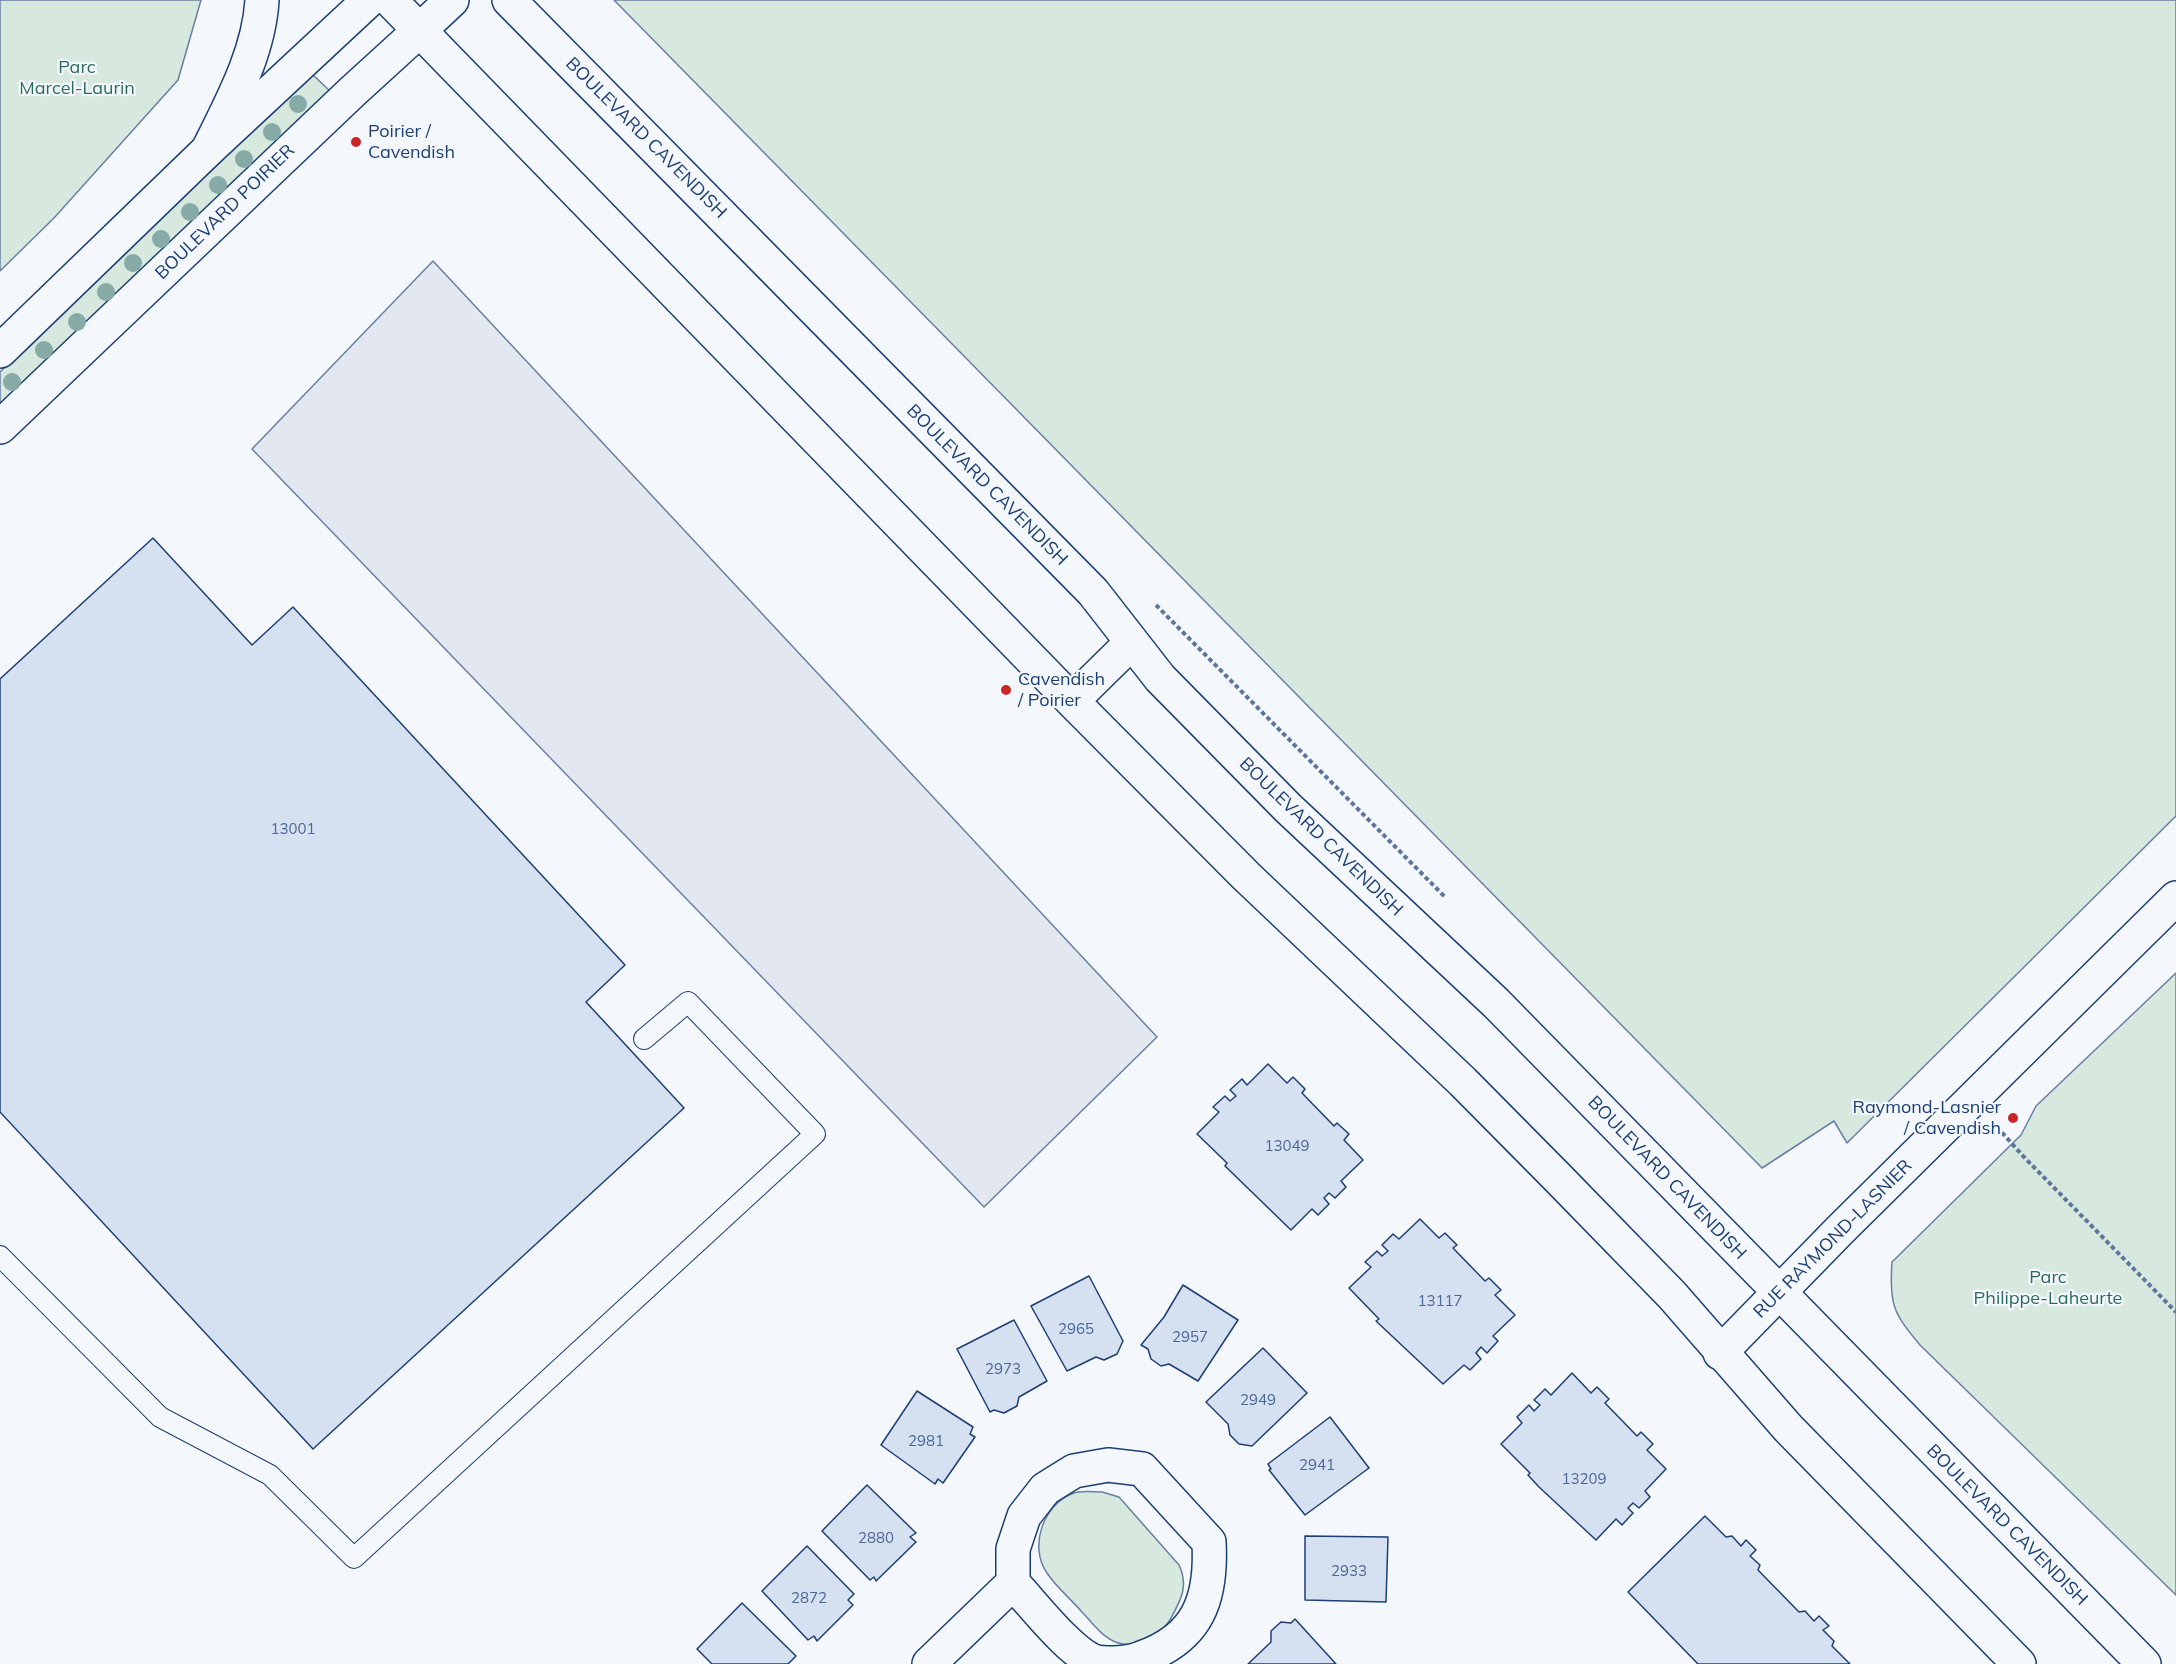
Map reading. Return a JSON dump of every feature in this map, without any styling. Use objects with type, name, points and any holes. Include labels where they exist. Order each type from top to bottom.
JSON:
[{"type":"main road","points":[[208,150],[244,71],[258,26],[262,0]]},
{"type":"main road","points":[[0,351],[208,150],[369,0]]},
{"type":"main road","points":[[390,0],[1072,701],[1246,876],[1471,1090],[1672,1295],[1720,1353],[1788,1428],[2019,1664]]},
{"type":"main road","name":"BOULEVARD POIRIER","points":[[0,427],[452,0]]},
{"type":"main road","name":"BOULEVARD CAVENDISH","points":[[509,0],[1093,592],[1160,678],[1280,800],[1496,1003],[2144,1664]]},
{"type":"main road","points":[[1072,701],[1131,643]]},
{"type":"main road","name":"RUE RAYMOND-LASNIER","points":[[1720,1353],[2176,898]]},
{"type":"main road","points":[[929,1664],[1013,1583],[1013,1549],[1024,1516],[1045,1489],[1074,1471],[1108,1464],[1142,1469],[1209,1542],[1211,1576],[1201,1609],[1183,1634],[1158,1653],[1129,1663],[1098,1663],[1080,1654],[1013,1583]]},
{"type":"lane","points":[[0,1256],[160,1417],[270,1475],[354,1558],[815,1134],[688,1002],[644,1039]]},
{"type":"path","points":[[1154,603],[1447,899]]},
{"type":"path","points":[[1973,1099],[2023,1156],[2176,1312]]},
{"type":"green space","name":"Parc Marcel-Laurin","points":[[0,0],[201,0],[178,80],[54,218],[0,271]]},
{"type":"green space","points":[[614,0],[2176,0],[2176,816],[1847,1143],[1834,1121],[1762,1168]]},
{"type":"green space","points":[[311,73],[332,93],[0,412],[0,372]]},
{"type":"green space","name":"Parc Philippe-Laheurte","points":[[2176,973],[2176,1595],[1920,1345],[1898,1316],[1892,1298],[1891,1276],[1892,1262],[2021,1135],[2036,1106]]},
{"type":"green space","points":[[1102,1492],[1119,1497],[1179,1565],[1182,1573],[1182,1593],[1170,1620],[1156,1634],[1136,1643],[1123,1644],[1105,1636],[1055,1583],[1041,1562],[1039,1538],[1047,1516],[1054,1506],[1063,1498],[1074,1493]]},
{"type":"shaded area","points":[[433,261],[1157,1037],[984,1207],[252,449]]},
{"type":"building","points":[[153,538],[252,645],[293,607],[625,965],[586,1002],[684,1108],[313,1449],[0,1112],[0,679]]},
{"type":"building","points":[[1268,1064],[1287,1083],[1293,1077],[1305,1089],[1302,1093],[1334,1126],[1337,1123],[1349,1134],[1344,1140],[1363,1160],[1341,1181],[1346,1187],[1335,1198],[1329,1193],[1324,1198],[1329,1204],[1318,1215],[1312,1209],[1291,1230],[1225,1166],[1227,1163],[1197,1134],[1219,1112],[1213,1107],[1225,1096],[1230,1101],[1236,1096],[1230,1090],[1242,1079],[1247,1085]]},
{"type":"building","points":[[1420,1219],[1439,1238],[1445,1233],[1457,1245],[1453,1248],[1485,1281],[1489,1278],[1501,1290],[1495,1295],[1515,1315],[1493,1336],[1498,1341],[1487,1353],[1481,1347],[1476,1353],[1481,1359],[1470,1370],[1464,1365],[1443,1384],[1376,1321],[1379,1319],[1349,1288],[1371,1267],[1365,1262],[1377,1251],[1382,1256],[1388,1251],[1382,1245],[1393,1234],[1399,1239]]},
{"type":"building","points":[[1089,1276],[1123,1341],[1117,1354],[1104,1360],[1096,1357],[1067,1371],[1031,1306]]},
{"type":"building","points":[[1183,1285],[1238,1320],[1198,1381],[1169,1364],[1161,1366],[1151,1359],[1148,1349],[1141,1345],[1164,1317]]},
{"type":"building","points":[[1014,1320],[1047,1381],[1019,1397],[1017,1406],[1004,1413],[994,1410],[990,1412],[957,1349]]},
{"type":"building","points":[[1263,1348],[1307,1393],[1252,1446],[1239,1444],[1230,1435],[1228,1424],[1206,1402]]},
{"type":"building","points":[[1572,1373],[1591,1393],[1597,1387],[1609,1399],[1605,1403],[1637,1436],[1641,1432],[1653,1444],[1647,1450],[1666,1469],[1645,1491],[1650,1497],[1639,1508],[1633,1503],[1628,1508],[1633,1513],[1622,1525],[1616,1519],[1596,1540],[1539,1487],[1528,1475],[1530,1473],[1501,1444],[1522,1423],[1517,1417],[1529,1405],[1534,1411],[1540,1405],[1534,1400],[1545,1389],[1551,1395]]},
{"type":"building","points":[[917,1391],[973,1427],[970,1434],[975,1437],[943,1483],[938,1479],[935,1484],[881,1445]]},
{"type":"building","points":[[1330,1417],[1369,1468],[1305,1515],[1269,1470],[1271,1469],[1268,1464]]},
{"type":"building","points":[[867,1485],[916,1533],[910,1537],[916,1542],[876,1581],[874,1577],[870,1580],[822,1531]]},
{"type":"building","points":[[1705,1516],[1726,1537],[1732,1536],[1741,1546],[1746,1540],[1756,1550],[1750,1556],[1760,1565],[1758,1570],[1799,1612],[1805,1611],[1814,1621],[1819,1616],[1829,1626],[1823,1630],[1834,1641],[1832,1646],[1850,1664],[1698,1664],[1628,1592]]},
{"type":"building","points":[[1305,1536],[1388,1537],[1386,1602],[1305,1600]]},
{"type":"building","points":[[807,1546],[854,1594],[848,1600],[853,1605],[817,1641],[814,1636],[808,1640],[762,1591]]},
{"type":"building","points":[[742,1603],[796,1656],[788,1664],[712,1664],[697,1649]]},
{"type":"building","points":[[1295,1619],[1336,1664],[1248,1664],[1271,1642],[1271,1631],[1281,1622],[1291,1623]]},
{"type":"place","name":"Poirier / Cavendish","points":[[356,142]]},
{"type":"place","name":"Cavendish / Poirier","points":[[1006,690]]},
{"type":"place","name":"Raymond-Lasnier / Cavendish","points":[[2013,1118]]}]
